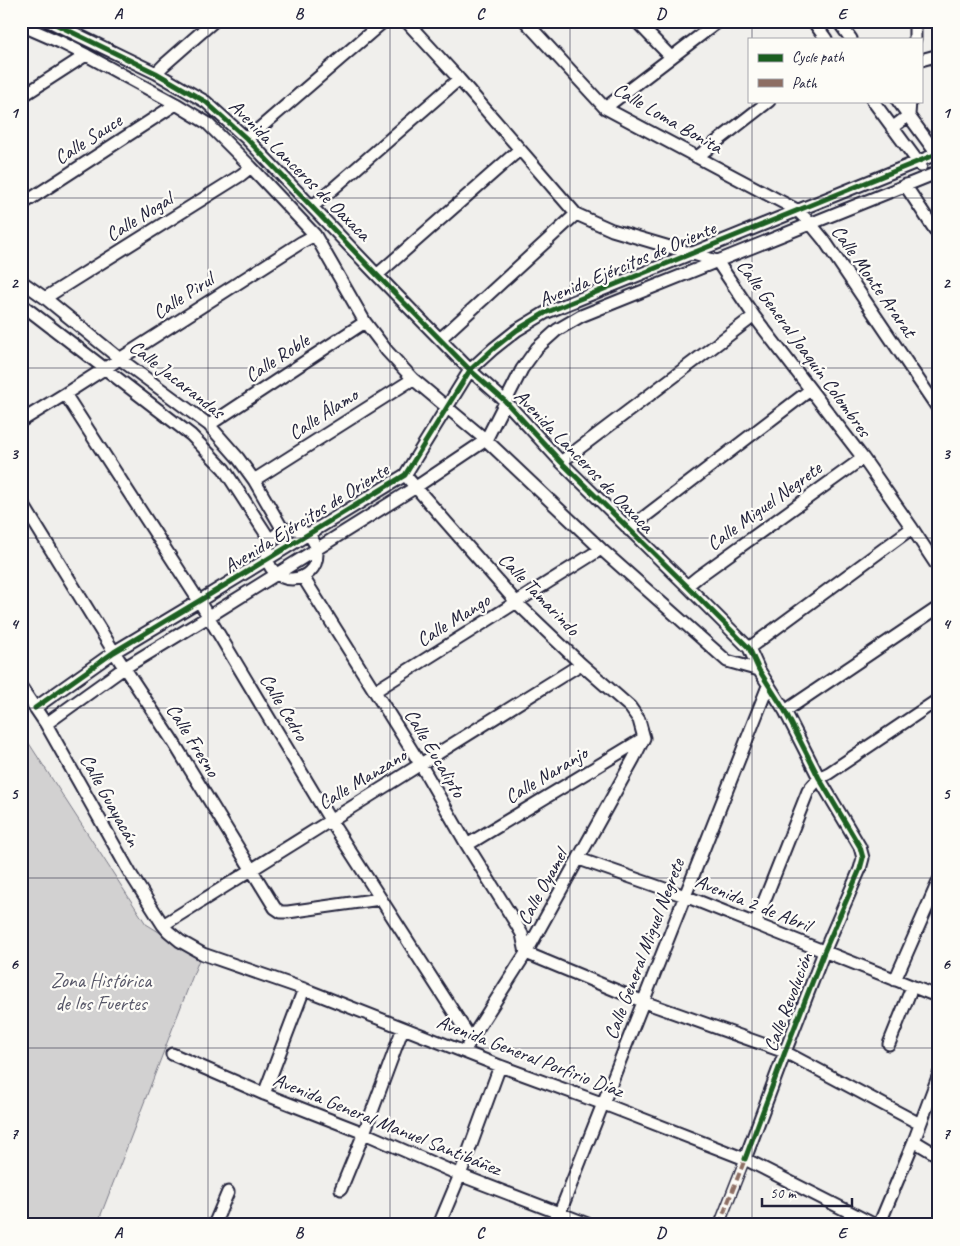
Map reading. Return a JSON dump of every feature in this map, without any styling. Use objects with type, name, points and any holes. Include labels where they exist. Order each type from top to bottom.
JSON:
[{"type":"street","name":"Avenida Lanceros de Oaxaca","points":[[50,21],[156,73],[206,102],[247,139],[470,370],[505,401],[629,530],[749,648],[768,686],[785,711],[819,778],[860,847],[863,858]]},
{"type":"street","points":[[156,73],[214,21]]},
{"type":"street","points":[[247,139],[384,21]]},
{"type":"street","name":"Calle General Joaquín Colombres","points":[[406,21],[576,214],[612,230],[717,261],[754,316],[863,458],[939,569]]},
{"type":"street","name":"Calle Loma Bonita","points":[[525,21],[605,108],[797,210],[810,223]]},
{"type":"street","points":[[636,21],[671,57]]},
{"type":"street","points":[[605,108],[719,21]]},
{"type":"street","points":[[813,21],[825,38]]},
{"type":"street","points":[[838,21],[850,38]]},
{"type":"street","points":[[915,21],[915,38]]},
{"type":"street","name":"Avenida Lanceros de Oaxaca","points":[[21,25],[86,55],[207,123],[315,235],[365,322],[387,351],[413,379],[486,440],[601,549],[727,661],[759,670]]},
{"type":"street","points":[[21,97],[86,55]]},
{"type":"street","points":[[922,60],[939,55]]},
{"type":"street","points":[[312,207],[459,79]]},
{"type":"street","points":[[697,157],[768,102]]},
{"type":"street","points":[[874,102],[917,162],[933,174]]},
{"type":"street","points":[[899,102],[938,154]]},
{"type":"street","points":[[892,128],[909,115],[910,102]]},
{"type":"street","name":"Calle Sauce","points":[[21,205],[176,104]]},
{"type":"street","points":[[377,275],[519,150]]},
{"type":"street","name":"Avenida Ejércitos de Oriente","points":[[35,708],[114,652],[405,475],[470,370],[517,330],[545,313],[938,154]]},
{"type":"street","name":"Calle Nogal","points":[[46,298],[251,167]]},
{"type":"street","name":"Avenida Ejércitos de Oriente","points":[[46,724],[124,668],[416,487],[486,440],[522,370],[537,348],[557,330],[581,316],[933,174]]},
{"type":"street","points":[[905,185],[939,236]]},
{"type":"street","points":[[440,339],[576,214]]},
{"type":"street","name":"Calle Monte Ararat","points":[[810,223],[824,240],[939,410]]},
{"type":"street","name":"Calle Pirul","points":[[21,421],[315,235]]},
{"type":"street","name":"Calle Jacarandas","points":[[21,282],[46,298],[120,359],[209,426],[238,458],[254,480],[284,530]]},
{"type":"street","name":"Calle Jacarandas","points":[[21,304],[190,435],[224,469],[270,540]]},
{"type":"street","points":[[562,462],[754,316]]},
{"type":"street","name":"Calle Roble","points":[[209,426],[365,322]]},
{"type":"street","name":"Calle Álamo","points":[[254,480],[413,379]]},
{"type":"street","points":[[629,530],[810,390]]},
{"type":"street","name":"Calle Cedro","points":[[66,394],[200,601],[330,820],[471,1039]]},
{"type":"street","points":[[224,469],[238,458]]},
{"type":"street","name":"Calle Miguel Negrete","points":[[687,586],[863,458]]},
{"type":"street","name":"Calle Tamarindo","points":[[405,475],[517,603],[581,664],[630,707],[639,720],[644,738]]},
{"type":"street","name":"Calle Fresno","points":[[21,501],[124,668],[174,743],[275,908],[281,912],[288,912],[380,899]]},
{"type":"street","points":[[749,648],[912,528]]},
{"type":"street","points":[[296,529],[308,534],[317,549],[316,562],[313,568],[303,577],[287,579],[270,568],[267,559],[267,549],[270,540],[284,530],[296,529]]},
{"type":"street","name":"Calle Mango","points":[[375,691],[601,549]]},
{"type":"street","name":"Calle Eucalipto","points":[[303,577],[421,765],[467,845],[522,934],[526,953]]},
{"type":"street","points":[[785,711],[939,607]]},
{"type":"street","name":"Calle Manzano","points":[[165,928],[250,870],[581,664]]},
{"type":"street","name":"Calle General Miguel Negrete","points":[[557,1219],[768,686]]},
{"type":"street","name":"Calle Guayacán","points":[[21,687],[46,724],[130,874],[165,928]]},
{"type":"street","points":[[755,924],[808,791],[819,778],[939,699]]},
{"type":"street","name":"Calle Naranjo","points":[[467,845],[644,738]]},
{"type":"street","name":"Calle Oyamel","points":[[466,1051],[471,1039],[526,953],[644,738]]},
{"type":"street","name":"Calle Revolución","points":[[719,1225],[746,1159],[824,952],[860,870],[863,858]]},
{"type":"street","name":"Avenida 2 de Abril","points":[[579,859],[685,896],[939,997]]},
{"type":"street","points":[[895,980],[939,880]]},
{"type":"street","name":"Avenida General Porfirio Díaz","points":[[165,928],[180,941],[203,954],[304,989],[466,1051],[500,1066],[746,1159],[875,1225]]},
{"type":"street","points":[[526,953],[644,1002],[785,1052],[920,1124]]},
{"type":"street","points":[[889,1044],[912,987]]},
{"type":"street","points":[[264,1094],[304,989]]},
{"type":"street","points":[[341,1189],[404,1028]]},
{"type":"street","name":"Avenida General Manuel Santibáñez","points":[[172,1054],[264,1094],[364,1133],[557,1219],[590,1225]]},
{"type":"street","points":[[439,1225],[460,1175],[500,1066]]},
{"type":"street","points":[[879,1225],[914,1141],[939,1074]]},
{"type":"street","points":[[914,1141],[939,1156]]},
{"type":"street","points":[[214,1225],[228,1192]]},
{"type":"green space","name":"Zona Histórica de los Fuertes","points":[[21,731],[146,924],[200,957],[97,1225],[21,1225]]},
{"type":"marked path","points":[[719,1225],[745,1159]]},
{"type":"cycle path","points":[[49,21],[156,73],[206,102],[247,139],[470,370],[505,401],[561,462],[749,648],[759,670],[785,711],[819,778],[860,847],[863,858],[824,952],[745,1159]]},
{"type":"cycle path","points":[[35,708],[114,652],[405,475],[470,370],[517,330],[545,313],[939,153]]}]
